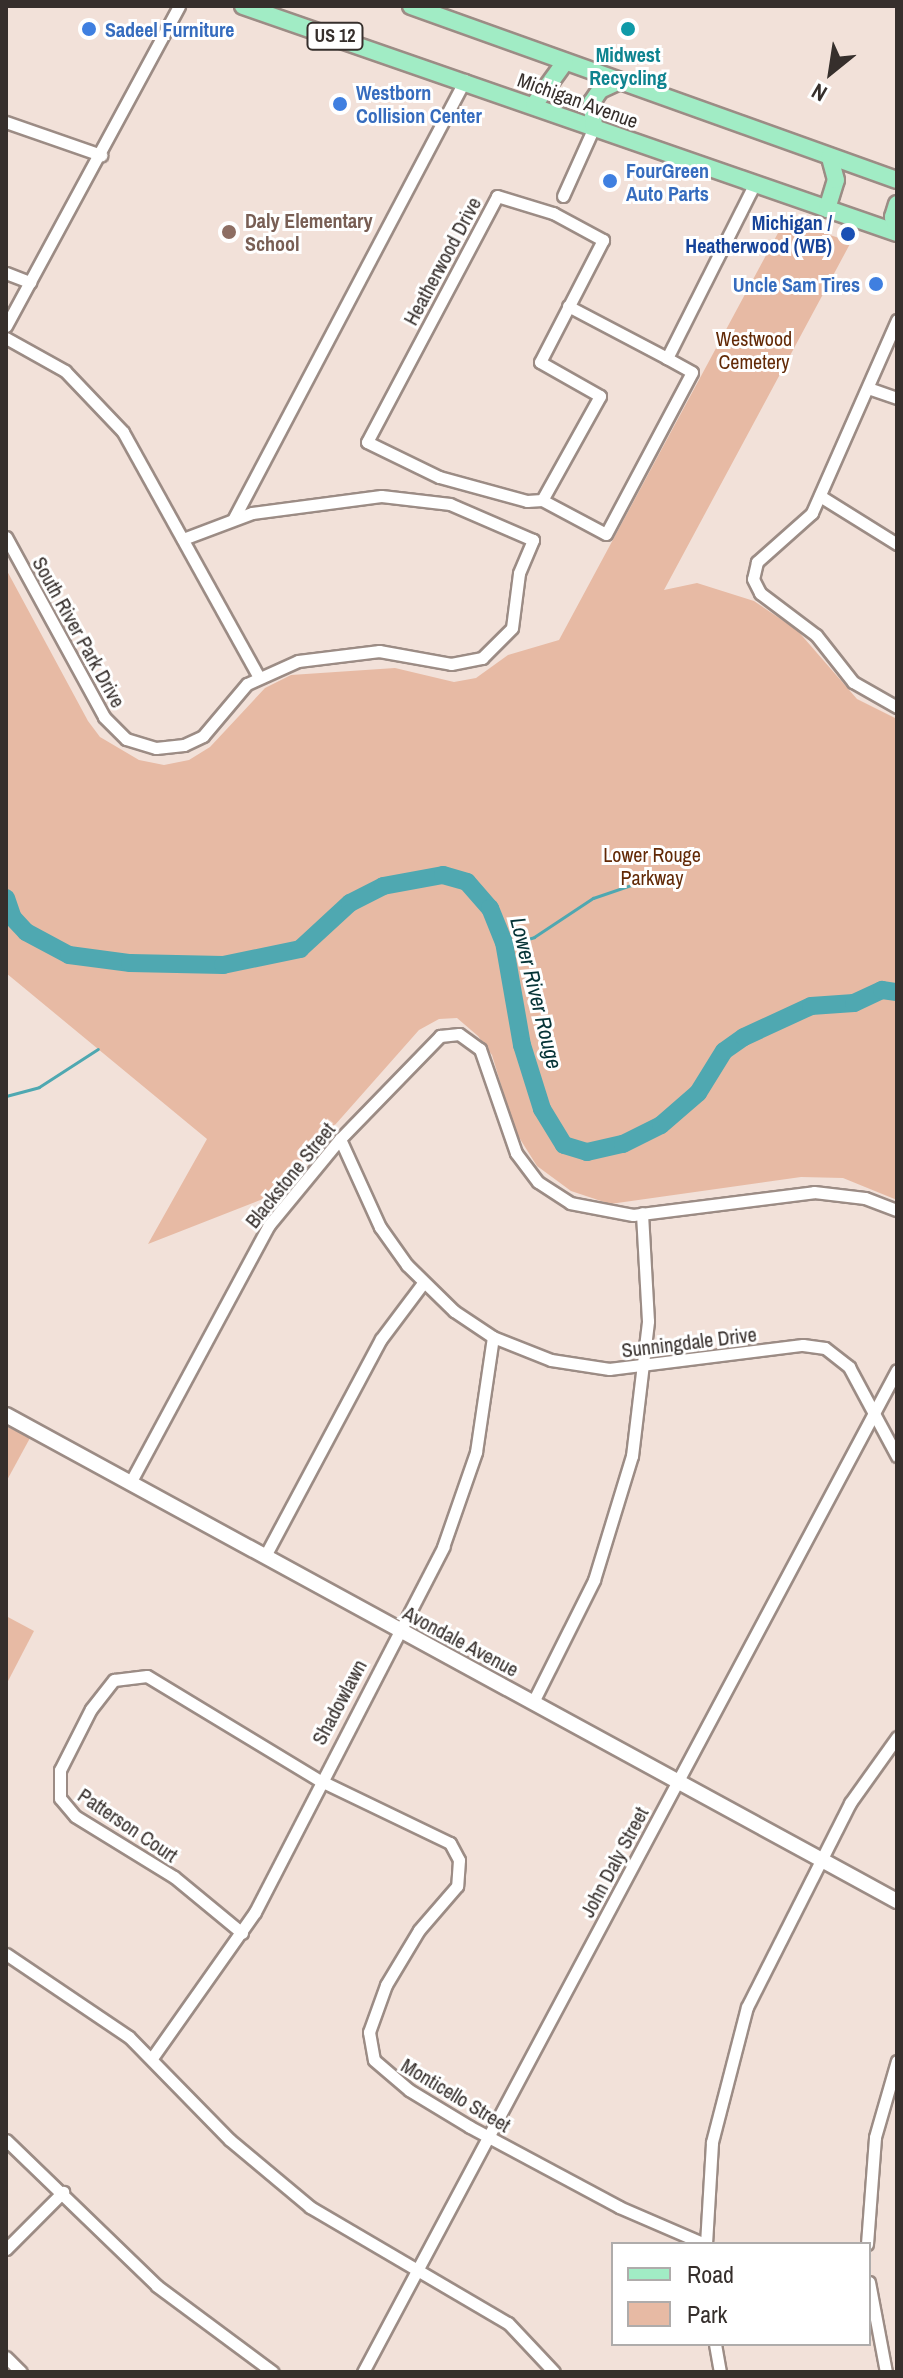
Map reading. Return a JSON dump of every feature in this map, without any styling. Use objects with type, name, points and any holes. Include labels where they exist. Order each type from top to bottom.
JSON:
[{"type":"main road","name":"Michigan Avenue","points":[[243,6],[897,231]]},
{"type":"main road","name":"Michigan Avenue","points":[[411,6],[897,180]]},
{"type":"main road","points":[[534,105],[565,62]]},
{"type":"main road","points":[[594,127],[592,102],[600,90],[619,81]]},
{"type":"main road","points":[[827,209],[836,180],[830,157]]},
{"type":"main road","points":[[897,204],[893,217],[897,231]]},
{"type":"street","points":[[6,326],[179,6]]},
{"type":"street","points":[[183,539],[234,518],[465,80]]},
{"type":"street","points":[[6,122],[101,155]]},
{"type":"street","points":[[563,196],[594,127]]},
{"type":"street","points":[[568,306],[667,358],[755,183]]},
{"type":"street","name":"Heatherwood Drive","points":[[542,500],[600,396],[540,362],[603,240],[553,213],[497,196],[367,442],[439,477],[527,501],[542,500],[606,534],[692,372],[667,358]]},
{"type":"street","points":[[6,273],[30,282]]},
{"type":"street","points":[[897,320],[820,496],[798,529],[763,556],[754,574],[760,593],[806,626],[853,682],[897,707]]},
{"type":"street","points":[[6,338],[65,371],[106,410],[141,461],[258,676]]},
{"type":"street","points":[[868,388],[897,398]]},
{"type":"street","points":[[820,496],[897,544]]},
{"type":"street","name":"South River Park Drive","points":[[6,537],[104,717],[126,739],[156,748],[193,741],[212,728],[237,693],[258,676],[298,661],[358,652],[400,652],[451,664],[482,658],[501,645],[512,628],[519,573],[533,540],[466,508],[402,497],[318,500],[234,518]]},
{"type":"street","name":"Blackstone Street","points":[[130,1483],[257,1245],[340,1139],[432,1040],[459,1034],[480,1049],[511,1143],[538,1182],[584,1209],[642,1213]]},
{"type":"street","name":"Sunningdale Drive","points":[[340,1139],[380,1227],[423,1283],[493,1337],[568,1364],[644,1367],[818,1346],[844,1362],[897,1456]]},
{"type":"street","points":[[533,1702],[581,1612],[610,1538],[632,1456],[644,1367],[648,1288],[642,1213],[796,1192],[851,1195],[897,1210]]},
{"type":"street","points":[[265,1556],[381,1339],[423,1283]]},
{"type":"street","name":"Shadowlawn","points":[[152,2058],[242,1933],[443,1547],[467,1485],[485,1412],[493,1337]]},
{"type":"street","name":"John Daly Street","points":[[363,2372],[486,2136],[897,1370]]},
{"type":"street","name":"Avondale Avenue","points":[[6,1415],[897,1901]]},
{"type":"street","name":"Patterson Court","points":[[242,1933],[174,1877],[68,1811],[58,1790],[60,1770],[100,1694],[114,1680],[138,1674],[319,1780]]},
{"type":"street","points":[[706,2242],[712,2142],[734,2044],[763,1971],[860,1787],[897,1737]]},
{"type":"street","name":"Monticello Street","points":[[319,1780],[437,1835],[457,1854],[457,1886],[398,1962],[376,2010],[368,2045],[384,2072],[486,2136],[619,2207],[701,2242]]},
{"type":"street","points":[[6,1954],[83,2001],[152,2058],[280,2184],[415,2272],[508,2323],[554,2372]]},
{"type":"street","points":[[867,2242],[875,2137],[897,2061]]},
{"type":"street","points":[[6,2140],[157,2286],[273,2372]]},
{"type":"street","points":[[6,2249],[63,2192]]},
{"type":"street","points":[[871,2293],[886,2372]]},
{"type":"street","points":[[715,2346],[720,2372]]},
{"type":"street","points":[[6,2357],[21,2372]]},
{"type":"green space","name":"Lower Rouge Parkway","points":[[785,220],[851,242],[664,590],[697,583],[754,601],[797,630],[857,699],[897,719],[897,1200],[843,1178],[801,1177],[610,1204],[571,1191],[537,1166],[515,1131],[492,1055],[478,1036],[457,1018],[439,1019],[419,1030],[273,1195],[148,1244],[207,1139],[6,973],[6,569],[88,721],[100,737],[139,760],[164,765],[189,760],[210,747],[265,688],[291,675],[395,668],[454,682],[476,678],[508,655],[559,640]]},
{"type":"green space","points":[[6,1426],[30,1438],[6,1482]]},
{"type":"green space","points":[[6,1616],[34,1631],[6,1685]]},
{"type":"waterway","name":"Lower River Rouge","points":[[6,898],[13,918],[26,932],[69,955],[130,963],[223,965],[300,949],[350,903],[383,886],[443,875],[467,882],[490,908],[504,942],[522,1045],[542,1109],[564,1145],[587,1152],[623,1144],[661,1125],[698,1093],[724,1051],[744,1037],[811,1006],[854,1003],[882,990],[897,992]]},
{"type":"waterway","points":[[505,945],[534,937],[593,898],[643,881],[674,880]]},
{"type":"waterway","points":[[6,1096],[39,1087],[98,1049]]},
{"type":"place","name":"Sadeel Furniture","points":[[89,29]]},
{"type":"place","name":"Midwest Recycling","points":[[628,29]]},
{"type":"place","name":"Westborn Collision Center","points":[[340,104]]},
{"type":"place","name":"FourGreen Auto Parts","points":[[610,181]]},
{"type":"place","name":"Daly Elementary School","points":[[229,232]]},
{"type":"place","name":"Michigan / Heatherwood (WB)","points":[[848,234]]},
{"type":"place","name":"Uncle Sam Tires","points":[[876,284]]},
{"type":"park label","name":"Westwood Cemetery","points":[[754,350]]}]
